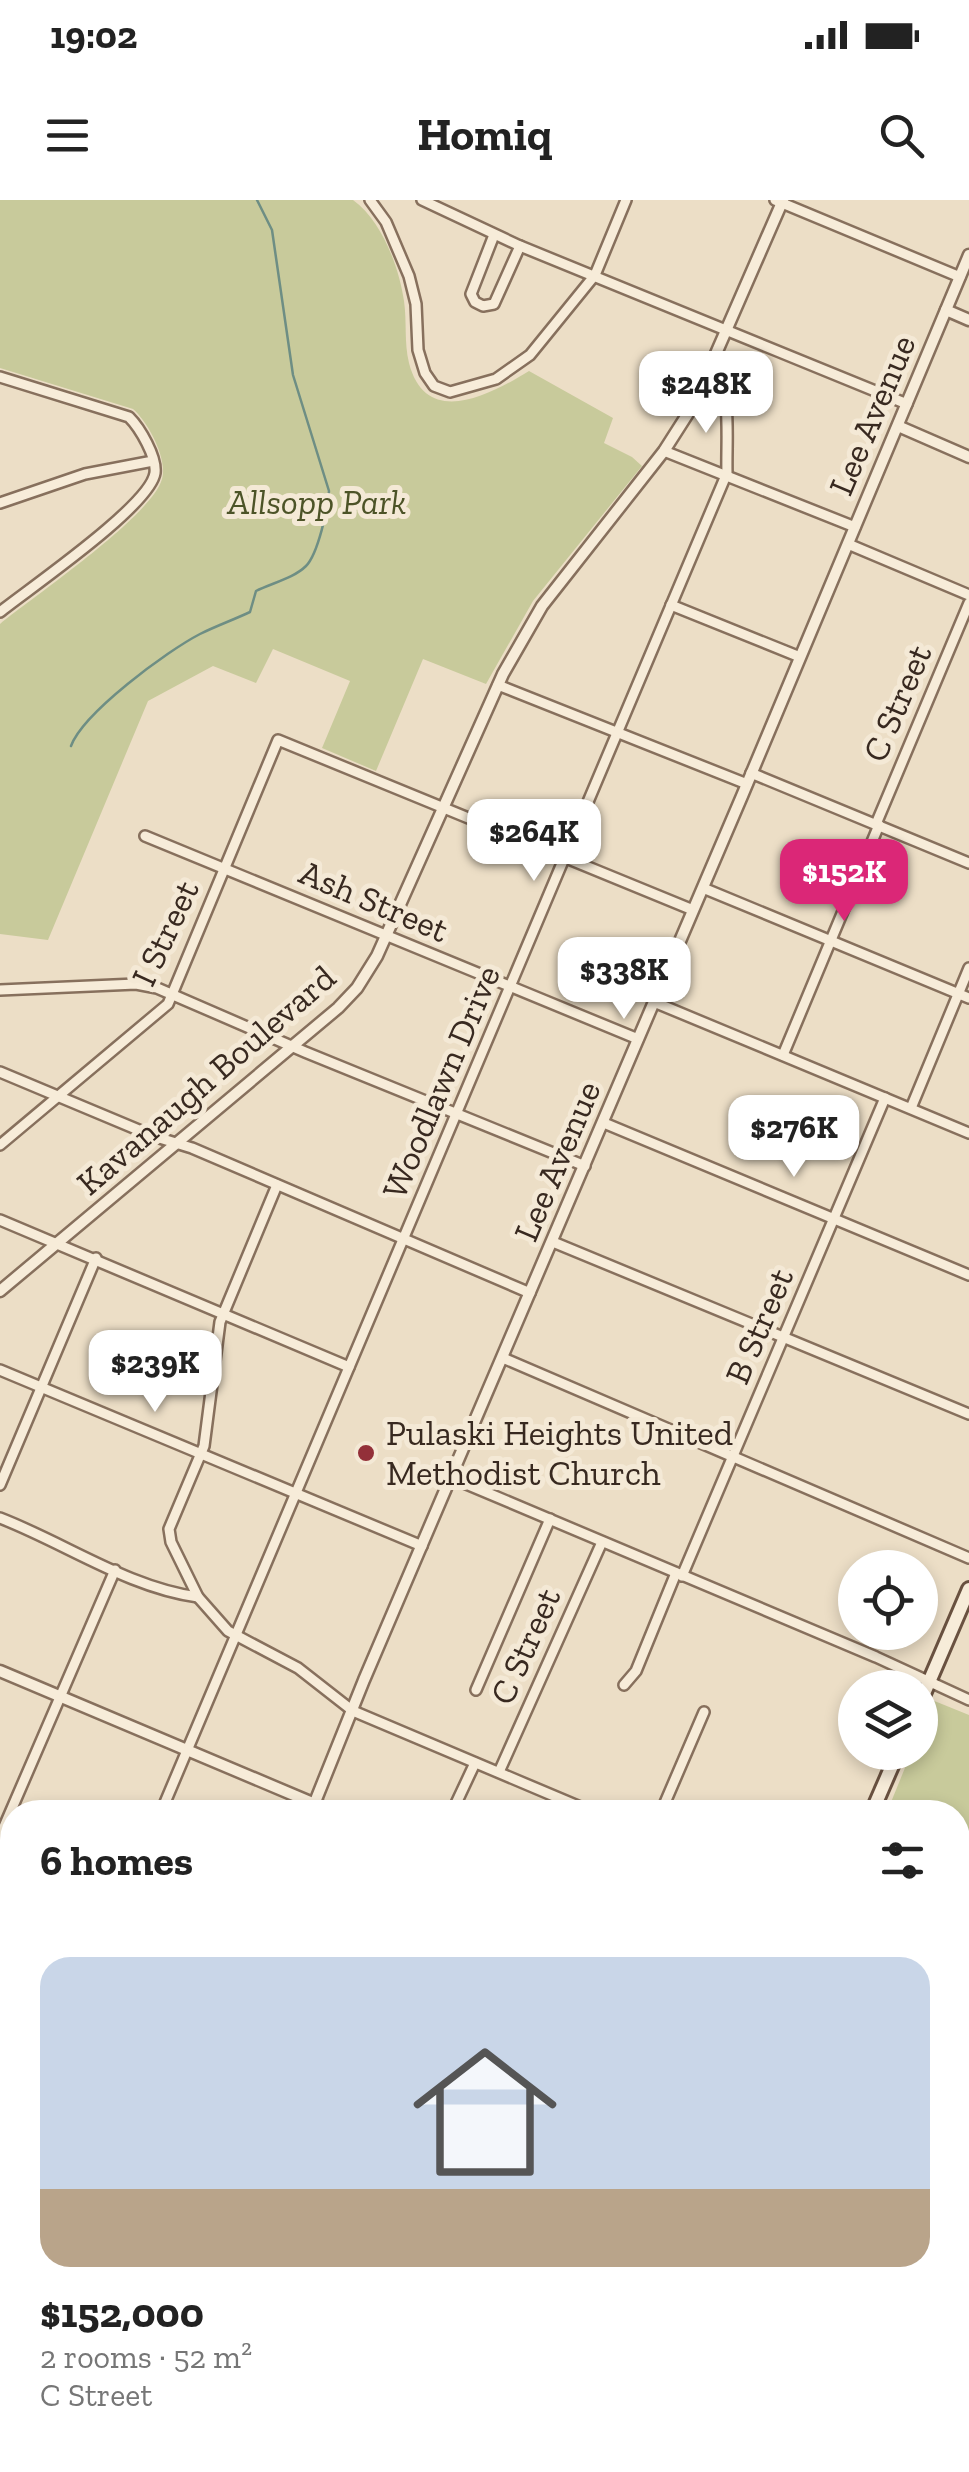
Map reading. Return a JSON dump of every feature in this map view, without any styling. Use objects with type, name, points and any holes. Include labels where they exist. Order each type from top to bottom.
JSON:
[{"type":"main road","points":[[934,1670],[969,1589]]},
{"type":"main road","points":[[877,1800],[890,1770]]},
{"type":"street","points":[[370,200],[382,215],[410,276],[424,373],[445,392],[485,384],[522,363],[595,275],[626,200]]},
{"type":"street","points":[[422,200],[520,246],[907,404]]},
{"type":"street","points":[[780,201],[960,277]]},
{"type":"street","name":"Kavanaugh Boulevard","points":[[0,1291],[293,1047],[352,995],[368,973],[498,685],[542,606],[664,451],[714,365],[780,201]]},
{"type":"street","points":[[494,235],[470,294],[474,302],[483,306],[494,304],[520,246]]},
{"type":"street","name":"Lee Avenue","points":[[316,1800],[969,255]]},
{"type":"street","points":[[946,310],[969,320]]},
{"type":"street","name":"Woodlawn Drive","points":[[165,1800],[725,478],[725,402],[714,365]]},
{"type":"street","points":[[0,378],[129,417],[153,461],[154,476],[134,504],[0,612]]},
{"type":"street","points":[[898,426],[969,457]]},
{"type":"street","points":[[664,451],[855,527]]},
{"type":"street","points":[[0,502],[85,474],[153,461]]},
{"type":"street","points":[[848,544],[969,595]]},
{"type":"street","name":"C Street","points":[[783,1055],[969,604]]},
{"type":"street","points":[[671,605],[800,657]]},
{"type":"street","points":[[498,685],[618,734],[877,824],[969,863]]},
{"type":"street","name":"I Street","points":[[0,1146],[168,1004],[278,740],[442,810]]},
{"type":"street","points":[[442,810],[694,910]]},
{"type":"street","name":"Ash Street","points":[[145,836],[638,1039]]},
{"type":"street","points":[[703,888],[964,995]]},
{"type":"street","points":[[911,1108],[964,995],[969,968]]},
{"type":"street","points":[[0,990],[136,984],[172,994],[585,1166]]},
{"type":"street","points":[[654,1002],[969,1133]]},
{"type":"street","points":[[0,1072],[530,1293]]},
{"type":"street","name":"B Street","points":[[624,1684],[636,1671],[732,1458],[886,1098]]},
{"type":"street","points":[[604,1123],[969,1275]]},
{"type":"street","points":[[277,1185],[222,1314],[207,1435],[169,1533],[198,1597],[236,1636],[298,1668],[353,1711],[562,1800]]},
{"type":"street","points":[[0,1220],[349,1366]]},
{"type":"street","points":[[553,1242],[969,1414]]},
{"type":"street","points":[[0,1485],[96,1258]]},
{"type":"street","points":[[503,1358],[969,1558]]},
{"type":"street","points":[[0,1370],[422,1546]]},
{"type":"street","points":[[452,1478],[901,1670]]},
{"type":"street","points":[[0,1518],[115,1570],[178,1594],[198,1597]]},
{"type":"street","points":[[476,1690],[550,1519]]},
{"type":"street","name":"C Street","points":[[498,1772],[602,1542]]},
{"type":"street","points":[[17,1800],[115,1570]]},
{"type":"street","points":[[0,1671],[187,1748],[296,1800]]},
{"type":"street","points":[[938,1686],[969,1700]]},
{"type":"street","points":[[666,1800],[704,1712]]},
{"type":"street","points":[[458,1800],[475,1763]]},
{"type":"green space","name":"Allsopp Park","points":[[0,200],[353,200],[381,232],[393,260],[404,301],[409,363],[417,383],[429,395],[444,401],[461,401],[496,389],[529,371],[613,418],[604,443],[642,466],[533,601],[486,684],[423,659],[376,771],[322,748],[350,681],[273,649],[256,683],[213,666],[148,701],[48,940],[0,934],[0,624],[115,534],[154,495],[163,471],[155,441],[133,409],[0,368]]},
{"type":"green space","points":[[938,1702],[969,1715],[969,1800],[892,1800],[904,1770],[938,1770]]},
{"type":"waterway","points":[[71,746],[92,717],[148,668],[185,642],[250,612],[256,591],[306,566],[318,541],[329,491],[293,375],[272,230],[257,200]]},
{"type":"place","name":"Pulaski Heights United Methodist Church","points":[[366,1453]]}]
